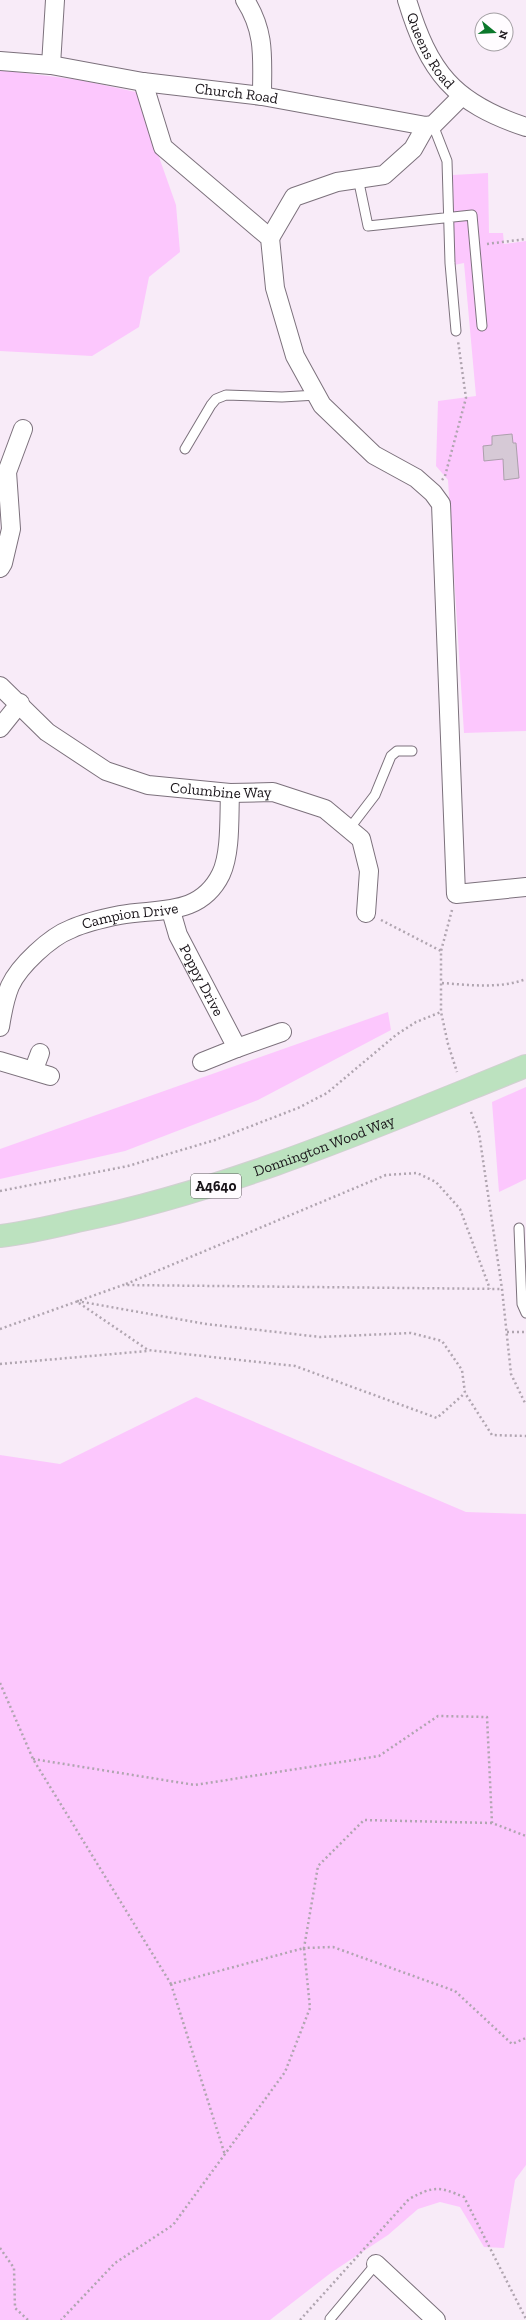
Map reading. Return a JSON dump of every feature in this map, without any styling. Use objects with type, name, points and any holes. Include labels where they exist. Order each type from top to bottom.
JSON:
[{"type":"main road","name":"Donnington Wood Way","points":[[0,1236],[105,1216],[212,1187],[361,1133],[526,1066]]},
{"type":"street","points":[[51,65],[54,0]]},
{"type":"street","points":[[245,0],[251,10],[262,43],[262,96]]},
{"type":"street","name":"Queens Road","points":[[407,0],[418,36],[438,71],[462,96],[500,118],[526,127]]},
{"type":"street","name":"Church Road","points":[[0,61],[51,65],[143,82],[262,96],[430,126]]},
{"type":"street","points":[[143,82],[163,147],[270,238]]},
{"type":"street","points":[[462,96],[430,126],[413,149],[384,175],[337,182],[294,197],[270,238],[275,288],[295,356],[322,405],[374,455],[416,478],[433,493],[441,504],[456,894],[526,887]]},
{"type":"street","points":[[0,568],[3,564],[11,529],[7,472],[23,429]]},
{"type":"street","name":"Columbine Way","points":[[0,686],[20,703],[47,732],[106,771],[148,785],[230,793],[273,792],[325,809],[361,839],[369,871],[366,913]]},
{"type":"street","points":[[0,728],[20,703]]},
{"type":"street","name":"Campion Drive","points":[[0,1027],[5,984],[43,947],[70,929],[121,915],[171,910],[191,903],[210,890],[221,874],[226,857],[230,793]]},
{"type":"street","name":"Poppy Drive","points":[[171,910],[181,941],[236,1048]]},
{"type":"street","points":[[202,1062],[282,1032]]},
{"type":"street","points":[[0,1061],[41,1066]]},
{"type":"street","points":[[376,2264],[436,2320]]},
{"type":"lane","points":[[430,126],[447,161],[448,218],[456,331]]},
{"type":"lane","points":[[358,178],[368,226],[472,215],[482,326]]},
{"type":"lane","points":[[185,449],[211,406],[216,399],[222,396],[233,394],[282,397],[317,395]]},
{"type":"lane","points":[[349,829],[375,795],[391,756],[397,751],[412,751]]},
{"type":"lane","points":[[520,1228],[522,1304],[526,1313]]},
{"type":"lane","points":[[330,2319],[376,2264]]},
{"type":"path","points":[[475,246],[526,239]]},
{"type":"path","points":[[433,493],[445,476],[466,398],[456,331]]},
{"type":"path","points":[[456,894],[441,951],[441,1012],[448,1044],[457,1072]]},
{"type":"path","points":[[366,913],[441,951]]},
{"type":"path","points":[[442,983],[483,985],[514,983],[526,978]]},
{"type":"path","points":[[0,1191],[128,1166],[215,1140],[298,1108],[327,1093],[396,1035],[416,1022],[441,1012]]},
{"type":"path","points":[[471,1112],[479,1133],[502,1289],[511,1374],[526,1405]]},
{"type":"path","points":[[0,1329],[124,1285],[386,1175],[417,1173],[436,1182],[460,1209],[490,1289]]},
{"type":"path","points":[[124,1285],[502,1289]]},
{"type":"path","points":[[77,1302],[148,1350]]},
{"type":"path","points":[[77,1302],[206,1324],[320,1337],[411,1333],[442,1341],[462,1370],[465,1393],[492,1435],[526,1436]]},
{"type":"path","points":[[506,1332],[526,1332]]},
{"type":"path","points":[[0,1364],[148,1350],[295,1366],[437,1418],[465,1393]]},
{"type":"path","points":[[0,1683],[33,1759],[171,1984],[225,2155]]},
{"type":"path","points":[[33,1759],[195,1785],[379,1756],[438,1716],[487,1717],[492,1823]]},
{"type":"path","points":[[61,2320],[116,2263],[173,2225],[285,2072],[310,2008],[304,1948],[318,1866],[364,1820],[492,1823],[526,1836]]},
{"type":"path","points":[[171,1984],[304,1948],[334,1947],[455,1991],[512,2044],[526,2038]]},
{"type":"path","points":[[300,2320],[409,2199],[430,2188],[447,2189],[464,2197],[526,2319]]},
{"type":"path","points":[[0,2248],[14,2268],[15,2308],[28,2320]]},
{"type":"shaded area","points":[[0,70],[80,80],[136,92],[176,205],[180,252],[149,277],[139,327],[92,356],[0,351]]},
{"type":"shaded area","points":[[488,173],[489,233],[503,233],[504,244],[526,241],[526,731],[464,733],[448,480],[436,466],[438,401],[476,396],[464,263],[454,265],[453,175]]},
{"type":"shaded area","points":[[388,1012],[391,1030],[258,1100],[125,1151],[0,1179],[0,1149]]},
{"type":"shaded area","points":[[526,1087],[526,1179],[499,1192],[492,1102]]},
{"type":"shaded area","points":[[196,1397],[466,1512],[526,1514],[526,2165],[515,2180],[504,2248],[484,2247],[460,2207],[440,2202],[418,2209],[388,2235],[332,2272],[270,2320],[0,2320],[0,1455],[60,1464]]},
{"type":"building","points":[[512,434],[513,443],[516,443],[519,478],[504,480],[503,459],[484,461],[483,446],[492,445],[492,436]]}]
